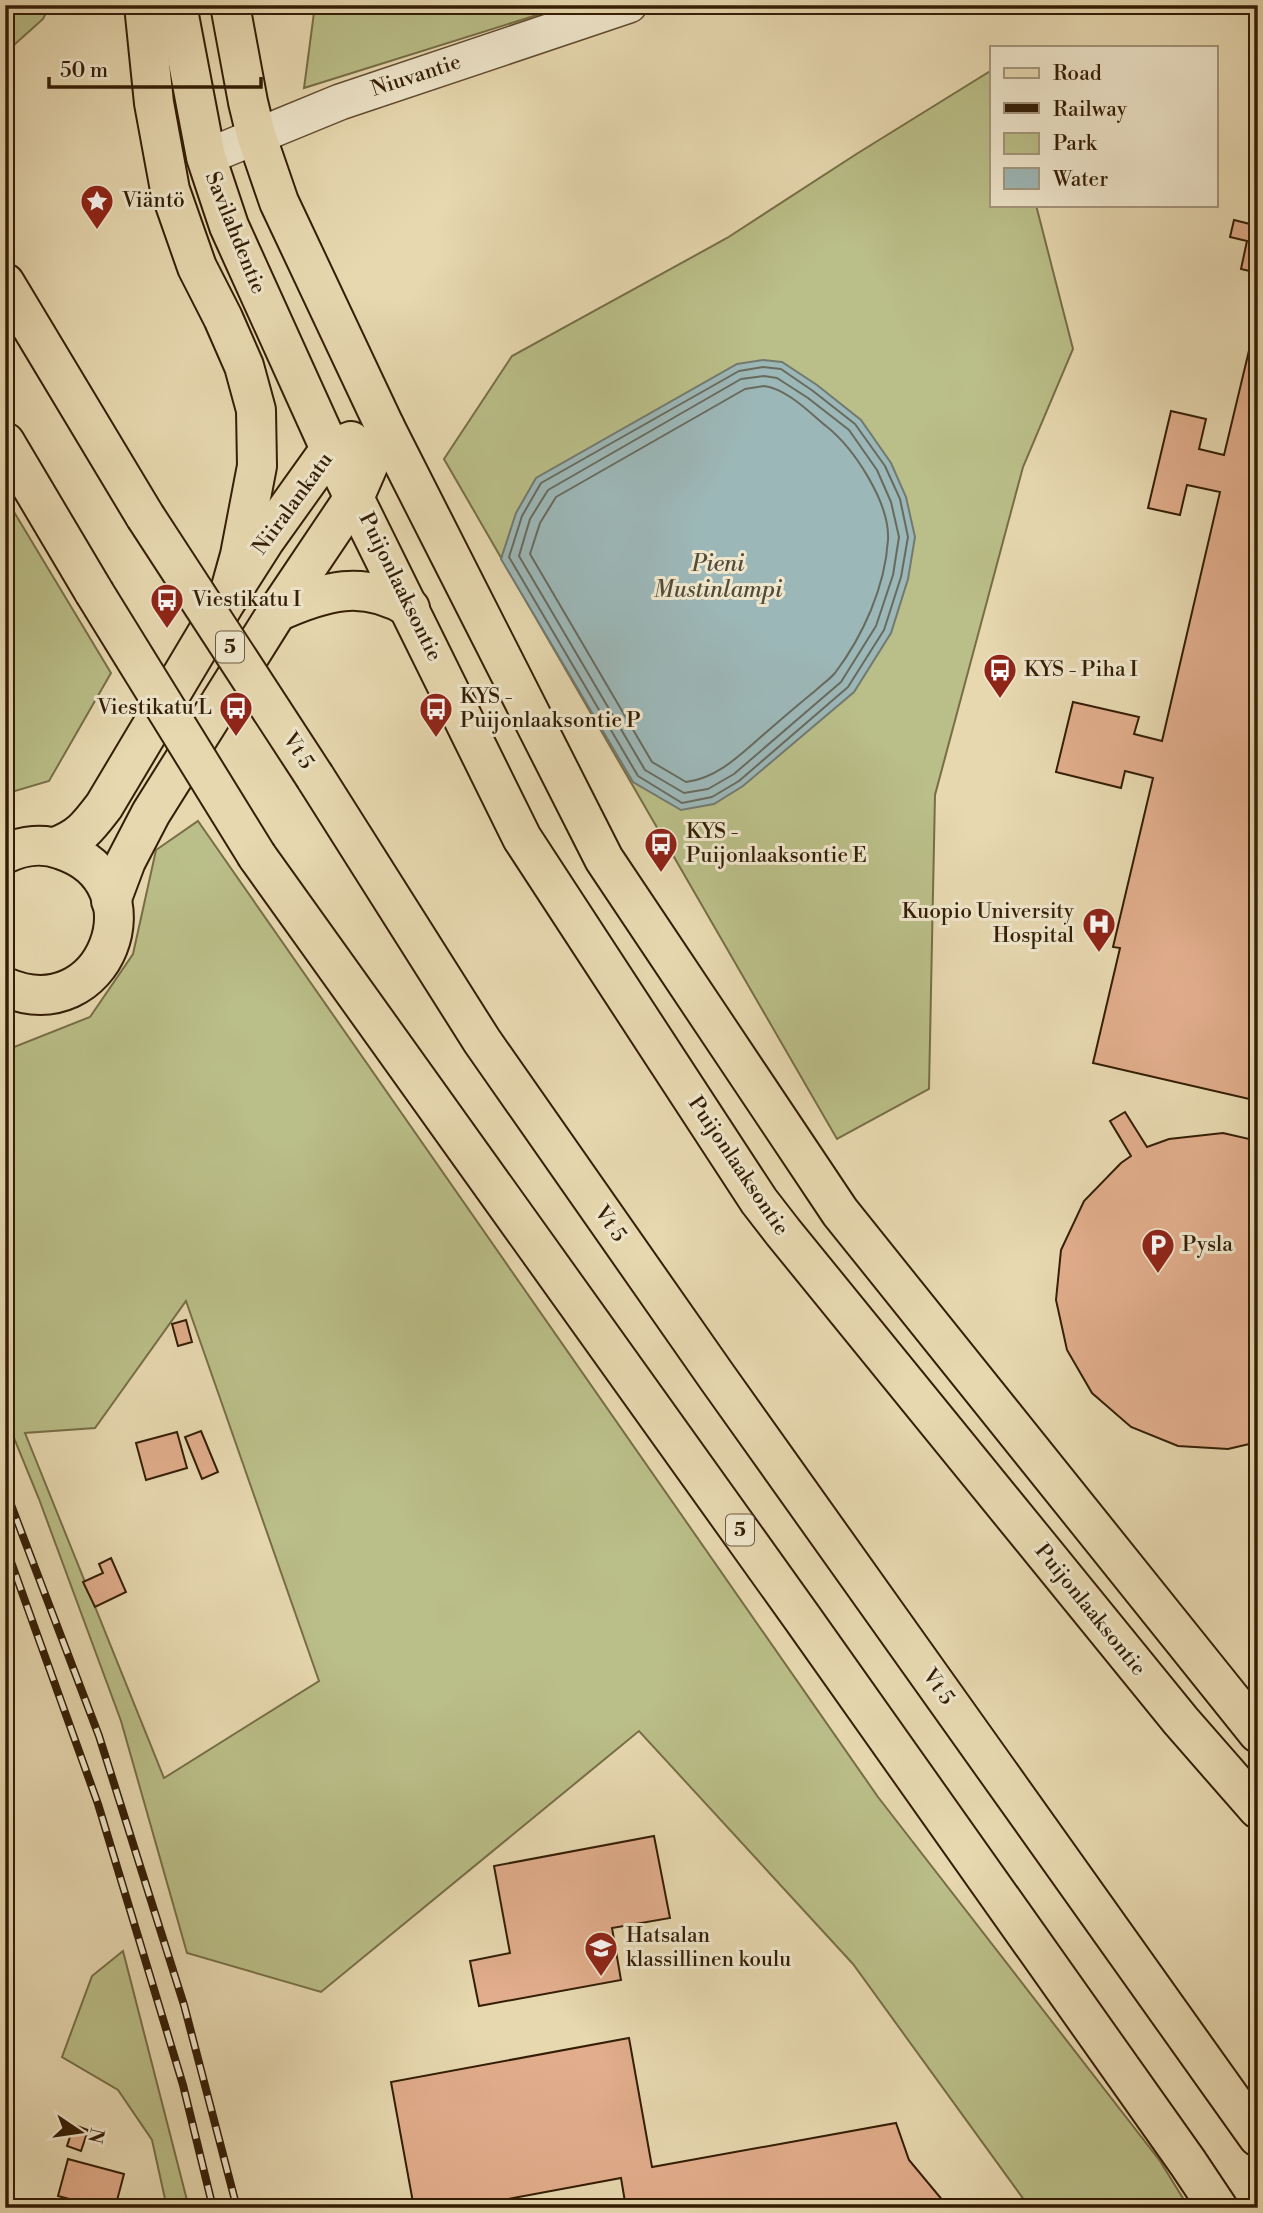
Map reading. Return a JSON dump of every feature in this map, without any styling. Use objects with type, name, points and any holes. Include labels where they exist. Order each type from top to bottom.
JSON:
[{"type":"main road","points":[[144,5],[154,103],[170,190],[197,267],[244,366],[256,410],[257,466],[240,555],[228,598]]},
{"type":"main road","name":"Savilahdentie","points":[[177,5],[206,157],[229,226],[330,449]]},
{"type":"main road","points":[[230,5],[238,57],[256,135],[279,202],[385,428],[604,859],[840,1212],[1258,1732]]},
{"type":"main road","name":"Vt 5","points":[[5,283],[145,516],[482,1041],[717,1377],[1258,2137]]},
{"type":"main road","name":"Niiralankatu","points":[[55,847],[77,838],[104,806],[228,598],[265,540],[330,449],[385,428]]},
{"type":"main road","name":"Niiralankatu","points":[[111,901],[126,861],[151,813],[277,612],[355,496],[385,428]]},
{"type":"main road","name":"5","points":[[5,442],[257,856],[795,1607],[1188,2163],[1217,2208]]},
{"type":"main road","name":"Puijonlaaksontie","points":[[330,449],[523,838],[759,1201],[811,1269],[1164,1699],[1258,1809]]},
{"type":"main road","points":[[277,612],[316,596],[348,590],[385,596],[410,608]]},
{"type":"main road","points":[[5,854],[27,846],[55,847],[86,862],[106,887],[114,923],[108,952],[93,972],[74,987],[54,994],[10,995]]},
{"type":"street","name":"Niuvantie","points":[[206,157],[340,102],[629,5]]},
{"type":"green space","points":[[5,5],[50,5],[43,19],[5,53]]},
{"type":"green space","points":[[315,5],[569,5],[304,88]]},
{"type":"green space","points":[[990,71],[990,206],[1036,206],[1073,349],[1023,467],[935,795],[929,1089],[837,1139],[444,459],[512,356],[727,238]]},
{"type":"green space","points":[[5,497],[111,673],[49,781],[5,794]]},
{"type":"green space","points":[[198,821],[878,1797],[1160,2161],[1189,2208],[1030,2208],[853,1964],[639,1731],[321,1992],[187,1953],[121,1721],[39,1499],[5,1416],[5,1056],[9,1049],[90,1017],[133,954],[156,850]],"holes":[[[186,1301],[319,1681],[164,1778],[25,1433],[95,1428]]]},
{"type":"green space","points":[[123,1951],[189,2208],[167,2208],[152,2140],[118,2090],[62,2057],[92,1976]]},
{"type":"water","name":"Pieni Mustinlampi","points":[[763,360],[782,362],[817,385],[861,420],[891,463],[906,497],[915,537],[908,579],[891,633],[854,692],[743,786],[714,804],[681,810],[633,782],[501,559],[516,513],[536,478],[737,364]]},
{"type":"building","points":[[1258,47],[1258,83],[1249,81]]},
{"type":"building","points":[[1258,192],[1258,273],[1241,269],[1247,241],[1230,237],[1234,220],[1250,224]]},
{"type":"building","points":[[1258,313],[1258,1101],[1093,1063],[1120,948],[1113,947],[1153,778],[1125,771],[1121,788],[1056,772],[1073,702],[1139,717],[1134,734],[1162,741],[1220,492],[1187,485],[1180,515],[1148,508],[1171,411],[1206,419],[1199,449],[1224,455]]},
{"type":"building","name":"Pysla","points":[[1125,1112],[1147,1147],[1169,1139],[1223,1133],[1258,1141],[1258,1442],[1228,1449],[1178,1446],[1131,1427],[1092,1393],[1067,1350],[1056,1300],[1061,1250],[1084,1201],[1131,1156],[1110,1121]]},
{"type":"building","points":[[186,1320],[192,1342],[178,1346],[172,1324]]},
{"type":"building","points":[[201,1431],[218,1472],[202,1479],[185,1437]]},
{"type":"building","points":[[177,1432],[187,1468],[146,1480],[136,1443]]},
{"type":"building","points":[[111,1558],[126,1592],[95,1607],[83,1582],[103,1573],[99,1564]]},
{"type":"building","points":[[654,1836],[670,1918],[612,1928],[621,1980],[479,2006],[470,1961],[510,1953],[494,1866]]},
{"type":"building","points":[[629,2038],[652,2167],[896,2123],[909,2160],[949,2208],[626,2208],[621,2178],[460,2208],[414,2208],[391,2082]]},
{"type":"building","points":[[74,2125],[88,2130],[81,2151],[67,2146]]},
{"type":"building","points":[[68,2159],[124,2174],[115,2208],[103,2208],[58,2196]]},
{"type":"railway","points":[[5,1489],[99,1736],[184,2005],[237,2208]]},
{"type":"railway","points":[[5,1545],[98,1804],[183,2085],[213,2208]]},
{"type":"place","name":"Viäntö","points":[[97,231]]},
{"type":"place","name":"Viestikatu I","points":[[167,630]]},
{"type":"place","name":"KYS - Piha I","points":[[1000,700]]},
{"type":"place","name":"Viestikatu L","points":[[236,738]]},
{"type":"place","name":"KYS - Puijonlaaksontie P","points":[[436,739]]},
{"type":"place","name":"KYS - Puijonlaaksontie E","points":[[661,874]]},
{"type":"place","name":"Kuopio University Hospital","points":[[1099,954]]},
{"type":"place","name":"Pysla","points":[[1158,1275]]},
{"type":"place","name":"Hatsalan klassillinen koulu","points":[[601,1978]]}]
